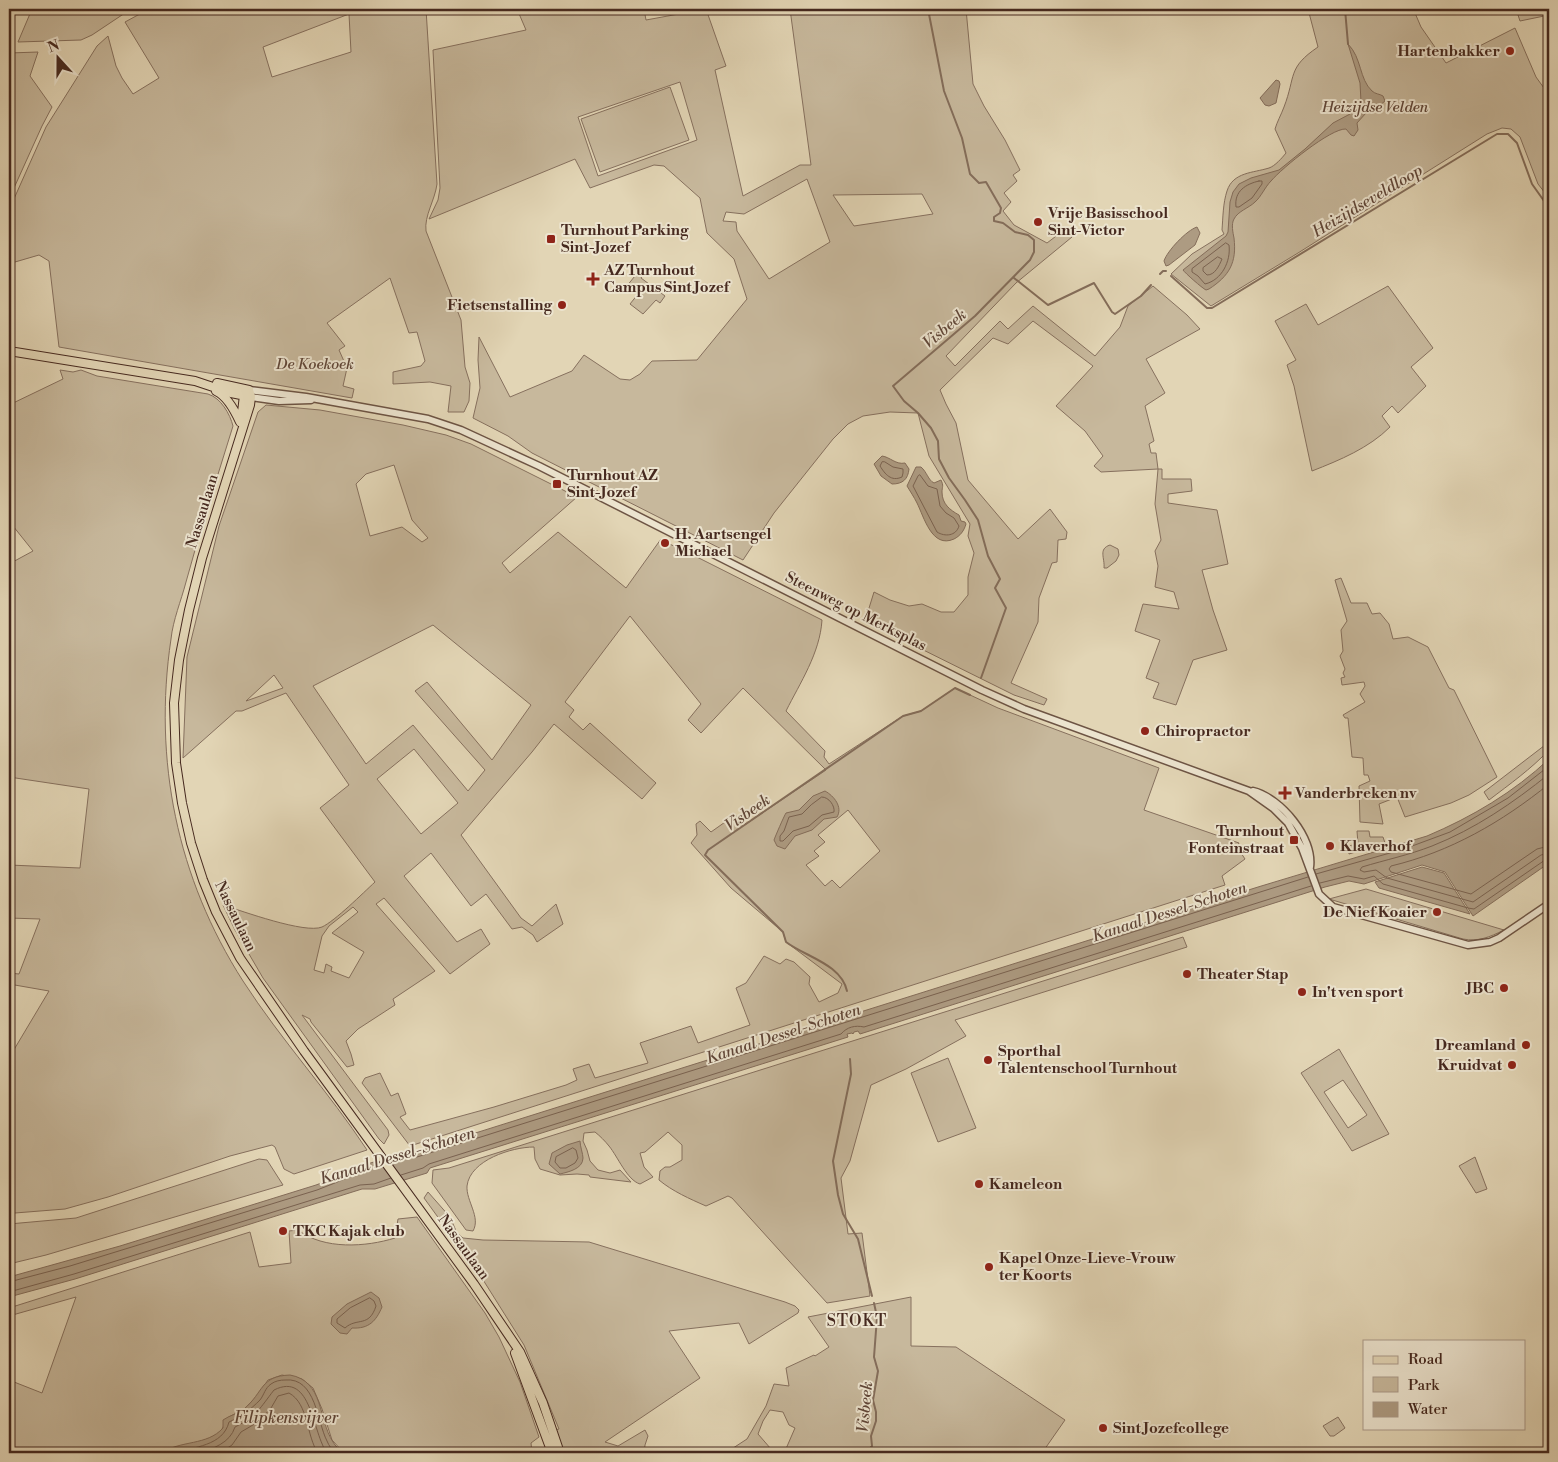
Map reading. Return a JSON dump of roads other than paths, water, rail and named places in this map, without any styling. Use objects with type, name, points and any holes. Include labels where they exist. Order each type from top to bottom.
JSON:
[{"type":"main road","points":[[9,351],[186,380],[206,381],[248,394]]},
{"type":"main road","points":[[186,380],[221,393],[240,422]]},
{"type":"main road","name":"Nassaulaan","points":[[248,394],[240,422],[239,437],[202,558],[189,610],[179,660],[174,703],[176,763],[182,803],[197,862],[224,929],[240,958],[474,1284],[520,1352],[530,1372],[560,1453]]},
{"type":"main road","name":"Nassaulaan","points":[[239,437],[249,409],[248,394]]},
{"type":"main road","name":"Nassaulaan","points":[[508,1335],[552,1453]]},
{"type":"street","name":"Steenweg op Merksplas","points":[[248,394],[264,399],[303,402],[314,400]]},
{"type":"street","name":"Steenweg op Merksplas","points":[[248,394],[306,397],[428,420],[461,430],[539,466],[731,564],[1016,705],[1269,797],[1290,815],[1310,851],[1311,869],[1318,890],[1324,899],[1333,906],[1468,945],[1490,942],[1499,938],[1549,904]]},
{"type":"street","points":[[249,409],[264,399]]},
{"type":"water","points":[[1348,44],[1356,56],[1368,86],[1373,92],[1383,96],[1385,101],[1379,106],[1368,105],[1366,113],[1357,123],[1358,130],[1354,136],[1346,129],[1339,130],[1307,150],[1269,183],[1255,202],[1236,216],[1232,226],[1235,247],[1233,262],[1222,279],[1206,290],[1183,270],[1226,236],[1228,232],[1230,202],[1233,192],[1239,184],[1251,178],[1279,170],[1333,123],[1350,114],[1361,102],[1360,83]]},
{"type":"water","points":[[1276,80],[1280,84],[1276,103],[1269,106],[1265,105],[1260,98]]},
{"type":"water","points":[[1197,227],[1200,233],[1195,245],[1166,266],[1164,261],[1173,247],[1183,236]]},
{"type":"water","points":[[882,456],[899,463],[905,463],[909,469],[904,480],[892,484],[881,476],[874,464]]},
{"type":"water","points":[[916,467],[921,467],[934,483],[941,480],[943,485],[942,496],[945,503],[959,515],[961,521],[965,522],[963,531],[954,539],[940,540],[934,536],[926,523],[907,486]]},
{"type":"water","name":"Kanaal Dessel-Schoten","points":[[1549,759],[1549,863],[1473,916],[1445,872],[1422,865],[1364,884],[1349,881],[1325,887],[860,1034],[858,1031],[853,1034],[847,1034],[848,1037],[430,1168],[427,1173],[375,1189],[362,1189],[75,1279],[9,1297],[9,1277],[120,1246],[316,1185],[351,1172],[355,1168],[408,1151],[415,1152],[1258,887],[1427,836],[1460,821],[1492,803],[1522,782]]},
{"type":"water","points":[[825,791],[837,802],[839,813],[837,817],[824,819],[812,830],[795,836],[785,849],[777,846],[774,840],[786,813],[799,810],[813,796]]},
{"type":"water","points":[[1422,867],[1444,873],[1470,914],[1379,888],[1375,882]]},
{"type":"water","points":[[580,1141],[583,1158],[581,1165],[571,1171],[560,1174],[549,1164],[552,1153]]},
{"type":"water","points":[[371,1292],[379,1298],[382,1307],[374,1320],[363,1327],[352,1328],[347,1334],[340,1333],[331,1324],[332,1317],[347,1304]]},
{"type":"water","name":"Filipkensvijver","points":[[290,1375],[301,1379],[315,1393],[328,1433],[335,1445],[344,1453],[162,1453],[177,1446],[209,1438],[217,1434],[223,1428],[223,1420],[244,1409],[263,1386],[273,1378]]},
{"type":"waterway","name":"Visbeek","points":[[928,9],[944,91],[962,138],[970,174],[979,183],[986,182],[1001,208],[1000,213],[994,217],[994,221],[1003,223],[1015,232],[1028,235],[1034,240],[1034,252],[1030,260],[975,316],[893,386],[904,401],[931,428],[938,441],[939,459],[949,478],[978,520],[988,556],[1000,579],[995,588],[1006,608],[981,678]]},
{"type":"waterway","points":[[1345,9],[1348,44]]},
{"type":"waterway","name":"Heizijdseveldloop","points":[[1171,276],[1207,308],[1212,308],[1497,134],[1508,134],[1517,143],[1532,184],[1549,208]]},
{"type":"waterway","name":"Heizijdseveldloop","points":[[1160,274],[1166,271]]},
{"type":"waterway","points":[[1014,278],[1048,305],[1094,283],[1115,314],[1141,296],[1151,285]]},
{"type":"waterway","name":"Visbeek","points":[[847,991],[838,974],[822,962],[786,942],[783,932],[705,855],[708,850],[903,716],[921,711],[955,688],[970,695]]},
{"type":"waterway","name":"Visbeek","points":[[850,1059],[851,1074],[833,1161],[843,1214],[858,1239],[872,1296]]},
{"type":"waterway","name":"Visbeek","points":[[866,1453],[872,1446],[871,1436],[876,1421],[873,1400],[878,1371],[874,1357],[877,1317],[874,1303]]},
{"type":"place","name":"Hartenbakker","points":[[1510,51]]},
{"type":"place","name":"Vrije Basisschool Sint-Victor","points":[[1038,222]]},
{"type":"place","name":"Turnhout Parking Sint-Jozef","points":[[551,239]]},
{"type":"place","name":"AZ Turnhout Campus Sint Jozef","points":[[593,279]]},
{"type":"place","name":"Fietsenstalling","points":[[562,305]]},
{"type":"place","name":"Turnhout AZ Sint-Jozef","points":[[557,484]]},
{"type":"place","name":"H. Aartsengel Michael","points":[[665,543]]},
{"type":"place","name":"Chiropractor","points":[[1145,731]]},
{"type":"place","name":"Vanderbreken nv","points":[[1285,793]]},
{"type":"place","name":"Turnhout Fonteinstraat","points":[[1294,840]]},
{"type":"place","name":"Klaverhof","points":[[1330,846]]},
{"type":"place","name":"De Nief Koaier","points":[[1437,912]]},
{"type":"place","name":"Theater Stap","points":[[1187,974]]},
{"type":"place","name":"JBC","points":[[1504,988]]},
{"type":"place","name":"In't ven sport","points":[[1302,992]]},
{"type":"place","name":"Dreamland","points":[[1526,1045]]},
{"type":"place","name":"Sporthal Talentenschool Turnhout","points":[[988,1060]]},
{"type":"place","name":"Kruidvat","points":[[1512,1065]]},
{"type":"place","name":"Kameleon","points":[[979,1184]]},
{"type":"place","name":"TKC Kajak club","points":[[283,1231]]},
{"type":"place","name":"Kapel Onze-Lieve-Vrouw ter Koorts","points":[[989,1267]]},
{"type":"place","name":"Sint Jozefcollege","points":[[1103,1428]]},
{"type":"district","name":"STOKT","points":[[857,1320]]},
{"type":"park label","name":"Heizijdse Velden","points":[[1375,107]]},
{"type":"park label","name":"De Koekoek","points":[[315,364]]}]
